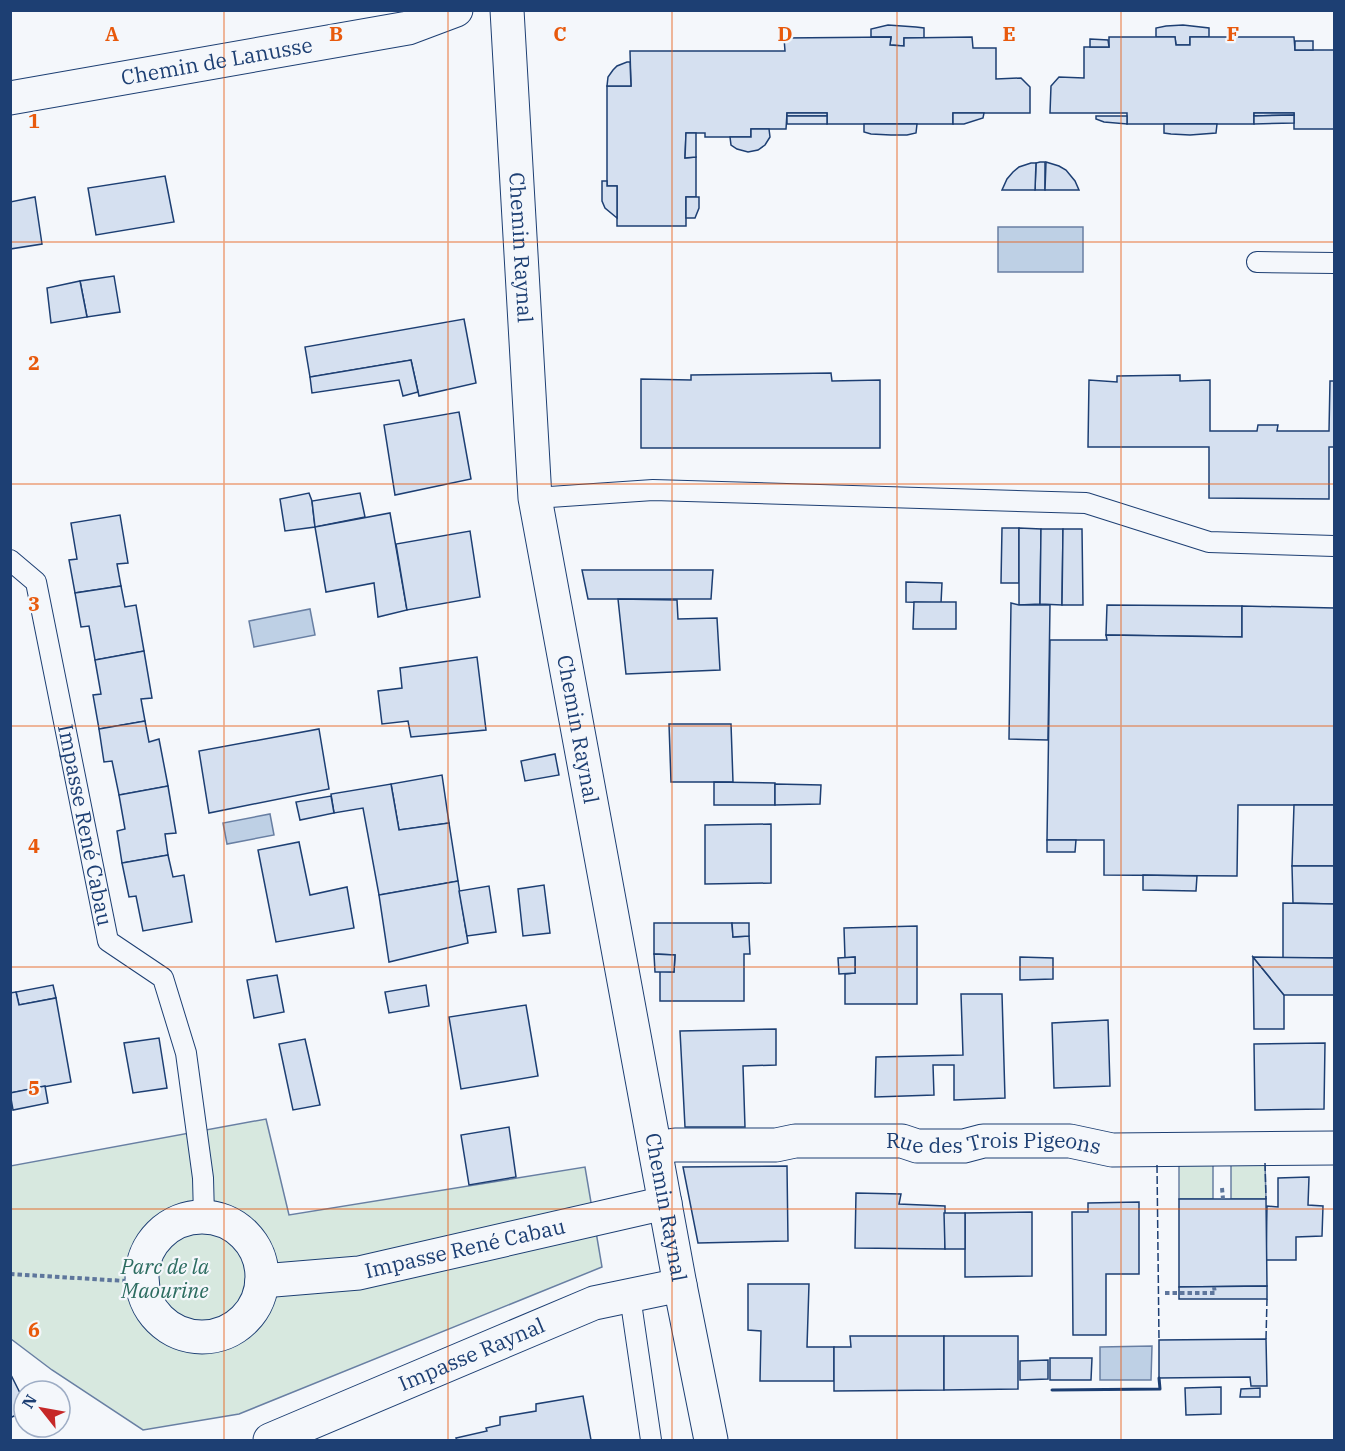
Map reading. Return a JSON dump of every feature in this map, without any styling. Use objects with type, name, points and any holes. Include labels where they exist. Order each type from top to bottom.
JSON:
[{"type":"street","name":"Chemin de Lanusse","points":[[10,98],[408,28],[456,10]]},
{"type":"street","name":"Chemin Raynal","points":[[507,10],[536,498],[680,1285],[711,1440]]},
{"type":"street","name":"Rue des Trois Pigeons","points":[[655,1148],[675,1145],[776,1145],[795,1141],[902,1141],[917,1146],[964,1146],[983,1141],[1070,1142],[1112,1150],[1335,1148]]},
{"type":"street","name":"Impasse René Cabau","points":[[262,1281],[359,1273],[665,1203]]},
{"type":"street","points":[[204,1216],[223,1220],[240,1229],[253,1244],[261,1261],[262,1281],[258,1298],[250,1314],[236,1326],[220,1335],[203,1337],[185,1335],[168,1327],[155,1315],[146,1300],[142,1282],[143,1262],[152,1243],[166,1228],[184,1218],[204,1216]]},
{"type":"street","name":"Impasse Raynal","points":[[270,1440],[594,1303],[680,1285]]},
{"type":"lane","points":[[1257,262],[1335,262]]},
{"type":"lane","points":[[536,498],[653,490],[1086,503],[1209,542],[1335,546]]},
{"type":"lane","name":"Impasse René Cabau","points":[[10,560],[36,582],[108,941],[163,978],[186,1053],[203,1178],[204,1216]]},
{"type":"lane","points":[[630,1296],[651,1440]]},
{"type":"path","points":[[10,1274],[142,1282]]},
{"type":"path","points":[[1165,1293],[1215,1293],[1214,1287]]},
{"type":"green space","name":"Parc de la Maourine","points":[[266,1119],[289,1215],[585,1167],[602,1267],[239,1414],[143,1430],[72,1383],[72,1379],[66,1379],[52,1370],[11,1339],[10,1166]]},
{"type":"green space","points":[[1213,1163],[1213,1199],[1179,1199],[1179,1164]]},
{"type":"green space","points":[[1265,1163],[1266,1199],[1231,1199],[1231,1164]]},
{"type":"water","points":[[998,227],[1083,227],[1083,272],[998,272]]},
{"type":"water","points":[[310,609],[315,635],[254,647],[249,621]]},
{"type":"water","points":[[270,814],[274,835],[227,844],[223,823]]},
{"type":"water","points":[[1152,1346],[1151,1380],[1100,1380],[1100,1347]]},
{"type":"building","points":[[888,25],[924,28],[924,38],[904,38],[904,46],[890,45],[891,37],[871,37],[871,29]]},
{"type":"building","points":[[1183,25],[1209,28],[1209,37],[1190,37],[1190,45],[1176,45],[1175,37],[1156,37],[1156,28]]},
{"type":"building","points":[[891,37],[890,45],[904,46],[904,38],[972,37],[973,48],[996,48],[996,79],[1021,78],[1030,87],[1030,113],[953,113],[953,124],[827,124],[827,113],[787,113],[786,129],[751,129],[751,137],[705,137],[705,133],[686,133],[685,158],[696,157],[696,197],[686,197],[686,226],[617,226],[617,186],[607,186],[607,86],[631,86],[630,51],[785,51],[784,38]]},
{"type":"building","points":[[1109,37],[1175,37],[1176,45],[1190,45],[1190,37],[1294,37],[1295,50],[1334,50],[1334,129],[1294,129],[1294,113],[1254,113],[1254,124],[1127,124],[1127,113],[1050,113],[1051,86],[1059,77],[1084,78],[1084,47],[1109,47]]},
{"type":"building","points":[[1090,39],[1108,40],[1109,47],[1090,47]]},
{"type":"building","points":[[1295,41],[1313,41],[1313,50],[1295,50]]},
{"type":"building","points":[[630,62],[631,86],[607,86],[608,77],[613,70]]},
{"type":"building","points":[[787,113],[827,113],[827,116],[787,116]]},
{"type":"building","points":[[953,113],[984,113],[983,118],[964,124],[953,124]]},
{"type":"building","points":[[1254,113],[1294,113],[1294,115],[1254,116]]},
{"type":"building","points":[[1294,115],[1294,123],[1254,124],[1254,116]]},
{"type":"building","points":[[787,116],[827,116],[827,124],[787,124]]},
{"type":"building","points":[[1096,116],[1127,116],[1127,124],[1104,122],[1096,119]]},
{"type":"building","points":[[864,124],[917,124],[916,133],[891,135],[864,132]]},
{"type":"building","points":[[1164,124],[1217,124],[1216,133],[1190,135],[1164,133]]},
{"type":"building","points":[[751,129],[769,129],[770,137],[765,145],[758,150],[748,152],[731,145],[730,137],[751,137]]},
{"type":"building","points":[[686,133],[696,133],[696,157],[685,158]]},
{"type":"building","points":[[1045,162],[1045,190],[1035,190],[1036,163]]},
{"type":"building","points":[[1046,162],[1066,170],[1079,190],[1045,190]]},
{"type":"building","points":[[1031,163],[1036,163],[1035,190],[1002,190],[1013,172]]},
{"type":"building","points":[[165,176],[174,222],[96,235],[88,188]]},
{"type":"building","points":[[602,181],[607,181],[607,186],[617,186],[617,218],[605,208],[602,201]]},
{"type":"building","points":[[35,197],[42,244],[10,249],[10,202]]},
{"type":"building","points":[[686,197],[699,197],[699,208],[695,218],[686,218]]},
{"type":"building","points":[[114,276],[120,312],[87,317],[80,281]]},
{"type":"building","points":[[80,281],[87,317],[51,323],[47,288]]},
{"type":"building","points":[[464,319],[476,383],[419,396],[411,360],[310,377],[305,347]]},
{"type":"building","points":[[411,360],[418,392],[403,396],[399,380],[312,393],[310,377]]},
{"type":"building","points":[[831,373],[832,381],[880,380],[880,448],[641,448],[641,379],[691,380],[691,375]]},
{"type":"building","points":[[1180,375],[1180,381],[1210,380],[1210,431],[1257,431],[1258,425],[1278,425],[1277,431],[1329,431],[1330,381],[1334,381],[1334,447],[1329,447],[1329,499],[1209,498],[1209,447],[1088,447],[1089,380],[1117,382],[1117,376]]},
{"type":"building","points":[[459,412],[471,479],[395,495],[384,425]]},
{"type":"building","points":[[309,493],[315,527],[285,531],[280,499]]},
{"type":"building","points":[[360,493],[365,517],[315,527],[312,501]]},
{"type":"building","points":[[390,513],[407,610],[378,617],[374,583],[326,592],[315,527]]},
{"type":"building","points":[[120,515],[128,563],[117,564],[121,586],[75,593],[69,560],[77,559],[71,523]]},
{"type":"building","points":[[1002,528],[1019,528],[1019,583],[1001,583]]},
{"type":"building","points":[[1019,528],[1041,529],[1040,604],[1019,605]]},
{"type":"building","points":[[1041,529],[1063,529],[1062,605],[1040,604]]},
{"type":"building","points":[[1063,529],[1082,529],[1083,605],[1062,605]]},
{"type":"building","points":[[470,531],[480,597],[407,610],[396,544]]},
{"type":"building","points":[[582,570],[713,570],[711,599],[588,599]]},
{"type":"building","points":[[906,582],[942,583],[941,603],[906,602]]},
{"type":"building","points":[[121,586],[125,607],[136,605],[144,651],[95,660],[89,626],[81,627],[75,593]]},
{"type":"building","points":[[618,599],[677,600],[678,619],[717,618],[720,670],[626,674]]},
{"type":"building","points":[[914,602],[956,602],[956,629],[913,629]]},
{"type":"building","points":[[1011,603],[1050,605],[1048,740],[1009,739]]},
{"type":"building","points":[[1107,605],[1242,606],[1242,637],[1106,635]]},
{"type":"building","points":[[1242,606],[1334,608],[1334,805],[1238,805],[1237,876],[1104,875],[1104,840],[1047,840],[1050,640],[1107,640],[1106,635],[1242,637]]},
{"type":"building","points":[[144,651],[152,698],[141,699],[145,721],[99,729],[93,695],[101,694],[95,660]]},
{"type":"building","points":[[477,657],[486,730],[411,737],[408,721],[382,724],[378,691],[402,688],[400,668]]},
{"type":"building","points":[[145,721],[149,742],[159,739],[168,786],[119,795],[112,761],[104,762],[99,729]]},
{"type":"building","points":[[669,724],[731,724],[733,782],[671,782]]},
{"type":"building","points":[[319,729],[329,789],[209,813],[199,751]]},
{"type":"building","points":[[555,754],[559,775],[525,781],[521,761]]},
{"type":"building","points":[[442,775],[449,823],[399,830],[391,784]]},
{"type":"building","points":[[714,782],[775,783],[775,805],[714,805]]},
{"type":"building","points":[[391,784],[399,830],[449,823],[458,881],[379,895],[363,808],[334,813],[331,794]]},
{"type":"building","points":[[775,784],[821,785],[820,804],[775,805]]},
{"type":"building","points":[[168,786],[176,833],[165,834],[168,855],[122,863],[117,831],[125,829],[119,795]]},
{"type":"building","points":[[331,796],[334,813],[300,820],[296,802]]},
{"type":"building","points":[[1294,805],[1334,805],[1334,866],[1292,866]]},
{"type":"building","points":[[771,824],[771,883],[705,884],[705,825]]},
{"type":"building","points":[[1047,840],[1076,840],[1075,852],[1047,852]]},
{"type":"building","points":[[299,842],[310,895],[347,887],[354,928],[276,942],[258,850]]},
{"type":"building","points":[[168,855],[173,877],[184,875],[192,922],[143,931],[136,896],[129,897],[122,863]]},
{"type":"building","points":[[1292,866],[1334,866],[1334,904],[1293,903]]},
{"type":"building","points":[[1143,875],[1197,876],[1196,891],[1143,890]]},
{"type":"building","points":[[458,881],[468,943],[389,962],[379,895]]},
{"type":"building","points":[[544,885],[550,933],[523,936],[518,889]]},
{"type":"building","points":[[489,886],[496,932],[467,936],[459,891]]},
{"type":"building","points":[[1283,903],[1334,904],[1334,958],[1283,958]]},
{"type":"building","points":[[654,923],[732,923],[733,937],[749,936],[750,954],[744,954],[744,1001],[660,1001],[660,971],[674,972],[675,955],[654,954]]},
{"type":"building","points":[[732,923],[749,923],[749,936],[733,937]]},
{"type":"building","points":[[917,926],[917,1004],[845,1004],[845,974],[855,973],[855,957],[845,958],[844,928]]},
{"type":"building","points":[[654,954],[675,955],[674,972],[655,972]]},
{"type":"building","points":[[855,957],[855,973],[839,974],[838,958]]},
{"type":"building","points":[[1020,957],[1053,958],[1053,979],[1020,980]]},
{"type":"building","points":[[1253,957],[1284,995],[1284,1029],[1254,1029]]},
{"type":"building","points":[[1253,957],[1334,958],[1334,995],[1284,995]]},
{"type":"building","points":[[277,975],[284,1012],[254,1018],[247,980]]},
{"type":"building","points":[[53,985],[56,998],[19,1005],[16,992]]},
{"type":"building","points":[[426,985],[429,1006],[389,1013],[385,992]]},
{"type":"building","points":[[16,992],[19,1005],[56,998],[71,1082],[10,1093],[10,993]]},
{"type":"building","points":[[961,994],[1002,994],[1005,1098],[954,1100],[954,1065],[933,1065],[934,1095],[875,1097],[876,1057],[963,1055]]},
{"type":"building","points":[[526,1005],[538,1076],[461,1089],[449,1017]]},
{"type":"building","points":[[1108,1020],[1110,1086],[1054,1088],[1052,1023]]},
{"type":"building","points":[[776,1029],[776,1065],[743,1066],[745,1127],[685,1127],[680,1031]]},
{"type":"building","points":[[159,1038],[167,1088],[133,1093],[124,1043]]},
{"type":"building","points":[[305,1039],[320,1105],[293,1110],[279,1044]]},
{"type":"building","points":[[1325,1043],[1324,1109],[1255,1110],[1254,1044]]},
{"type":"building","points":[[45,1086],[48,1103],[13,1110],[10,1093]]},
{"type":"building","points":[[509,1127],[516,1177],[469,1185],[461,1135]]},
{"type":"building","points":[[787,1166],[788,1241],[698,1243],[683,1167]]},
{"type":"building","points":[[1309,1177],[1308,1205],[1323,1206],[1322,1236],[1296,1237],[1296,1260],[1266,1260],[1267,1206],[1278,1207],[1278,1178]]},
{"type":"building","points":[[856,1193],[901,1194],[899,1204],[945,1206],[945,1249],[855,1248]]},
{"type":"building","points":[[1179,1199],[1266,1199],[1267,1286],[1179,1287]]},
{"type":"building","points":[[1139,1202],[1139,1274],[1106,1274],[1106,1335],[1073,1335],[1072,1212],[1088,1212],[1088,1203]]},
{"type":"building","points":[[1032,1212],[1032,1276],[965,1277],[965,1213]]},
{"type":"building","points":[[944,1213],[965,1213],[965,1249],[945,1249]]},
{"type":"building","points":[[748,1284],[809,1284],[807,1347],[834,1347],[834,1381],[760,1381],[761,1331],[748,1330]]},
{"type":"building","points":[[1267,1286],[1267,1299],[1179,1299],[1179,1287]]},
{"type":"building","points":[[850,1336],[944,1336],[944,1390],[834,1391],[834,1347],[851,1347]]},
{"type":"building","points":[[944,1336],[1018,1336],[1018,1389],[944,1390]]},
{"type":"building","points":[[1266,1339],[1267,1386],[1251,1386],[1250,1377],[1159,1378],[1159,1340]]},
{"type":"building","points":[[1050,1358],[1092,1358],[1091,1380],[1050,1380]]},
{"type":"building","points":[[1048,1360],[1048,1379],[1020,1380],[1020,1361]]},
{"type":"building","points":[[10,1373],[13,1379],[12,1417],[10,1418]]},
{"type":"building","points":[[1221,1387],[1221,1414],[1186,1415],[1185,1388]]},
{"type":"building","points":[[1260,1388],[1260,1397],[1240,1397],[1241,1389]]},
{"type":"building","points":[[583,1396],[591,1440],[457,1440],[456,1438],[487,1431],[486,1428],[500,1425],[500,1417],[536,1411],[536,1404]]},
{"type":"fence","points":[[1265,1163],[1266,1199]]},
{"type":"fence","points":[[1157,1165],[1159,1340]]},
{"type":"fence","points":[[1266,1339],[1267,1299]]},
{"type":"wall","points":[[1052,1390],[1160,1389],[1159,1378]]}]
